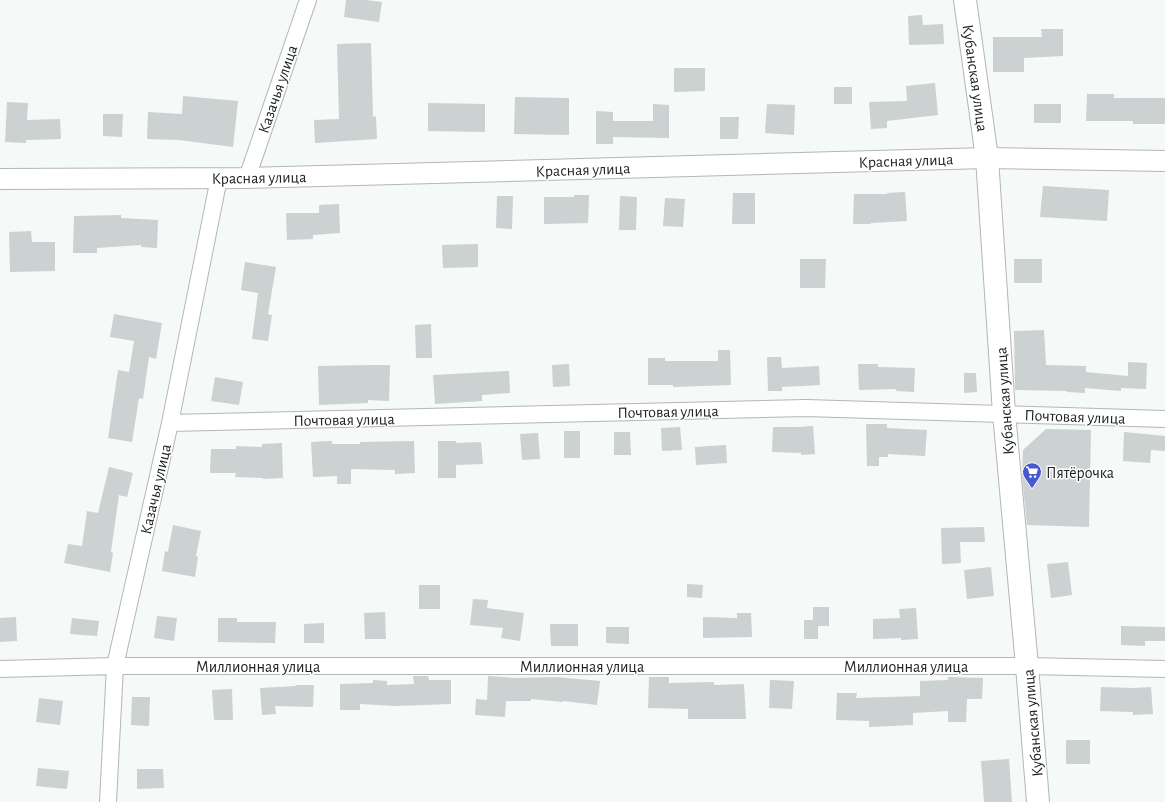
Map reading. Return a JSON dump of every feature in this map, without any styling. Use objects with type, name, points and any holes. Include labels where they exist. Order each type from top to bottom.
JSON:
[{"type":"main road","name":"Кубанская улица","points":[[965,0],[987,158],[1004,413],[1038,802]]},
{"type":"street","name":"Казачья улица","points":[[247,178],[308,0]]},
{"type":"street","name":"Красная улица","points":[[0,179],[247,178],[987,158],[1165,161]]},
{"type":"street","name":"Казачья улица","points":[[108,802],[115,666],[170,423],[219,178]]},
{"type":"street","name":"Почтовая улица","points":[[170,423],[806,408],[1165,419]]},
{"type":"street","name":"Миллионная улица","points":[[0,669],[115,666],[1027,666],[1165,669]]},
{"type":"building","points":[[346,0],[382,2],[379,22],[344,17]]},
{"type":"building","points":[[922,15],[923,25],[943,24],[944,44],[909,45],[908,16]]},
{"type":"building","points":[[1041,29],[1063,29],[1063,56],[1024,58],[1024,72],[993,72],[993,37],[1042,37]]},
{"type":"building","points":[[371,43],[373,117],[376,116],[377,139],[315,143],[314,120],[339,119],[337,44]]},
{"type":"building","points":[[674,68],[705,68],[705,91],[674,92]]},
{"type":"building","points":[[935,83],[938,115],[887,121],[887,128],[871,129],[869,102],[907,101],[906,86]]},
{"type":"building","points":[[834,87],[852,87],[852,104],[834,104]]},
{"type":"building","points":[[1087,94],[1114,94],[1114,98],[1165,98],[1165,124],[1133,124],[1133,121],[1086,121]]},
{"type":"building","points":[[183,96],[238,101],[233,147],[179,140],[147,139],[148,112],[182,114]]},
{"type":"building","points":[[515,97],[569,98],[569,135],[514,134]]},
{"type":"building","points":[[7,102],[28,103],[27,120],[60,119],[61,139],[26,140],[26,143],[5,142]]},
{"type":"building","points":[[428,103],[485,104],[485,132],[428,131]]},
{"type":"building","points":[[653,104],[669,105],[669,138],[613,137],[613,144],[596,144],[596,111],[613,112],[613,121],[653,121]]},
{"type":"building","points":[[767,104],[795,105],[794,135],[765,133]]},
{"type":"building","points":[[1034,104],[1061,104],[1061,123],[1034,123]]},
{"type":"building","points":[[103,114],[123,114],[122,137],[103,136]]},
{"type":"building","points":[[720,117],[739,117],[738,139],[720,139]]},
{"type":"building","points":[[1043,186],[1109,190],[1107,221],[1040,217]]},
{"type":"building","points":[[905,192],[907,221],[853,224],[854,194],[887,194]]},
{"type":"building","points":[[733,193],[755,193],[755,224],[732,224]]},
{"type":"building","points":[[574,195],[589,195],[588,223],[544,224],[544,197],[574,197]]},
{"type":"building","points":[[497,196],[513,196],[512,229],[496,228]]},
{"type":"building","points":[[620,196],[637,197],[636,230],[619,230]]},
{"type":"building","points":[[665,198],[685,199],[683,227],[663,226]]},
{"type":"building","points":[[339,204],[340,233],[313,235],[313,239],[287,240],[286,213],[319,213],[319,205]]},
{"type":"building","points":[[121,215],[121,218],[158,220],[157,248],[141,247],[141,245],[97,248],[97,253],[73,253],[74,216]]},
{"type":"building","points":[[31,231],[32,242],[55,242],[55,271],[10,272],[9,232]]},
{"type":"building","points":[[478,244],[478,267],[443,268],[442,245]]},
{"type":"building","points":[[800,259],[826,259],[825,288],[800,288]]},
{"type":"building","points":[[1014,259],[1042,259],[1042,283],[1014,283]]},
{"type":"building","points":[[245,262],[276,267],[268,314],[272,315],[268,341],[252,339],[258,293],[241,290]]},
{"type":"building","points":[[114,314],[162,323],[156,359],[149,357],[143,399],[139,398],[132,442],[108,438],[118,370],[129,372],[134,341],[110,337]]},
{"type":"building","points":[[431,324],[432,358],[416,358],[415,325]]},
{"type":"building","points":[[1044,330],[1046,365],[1086,366],[1086,372],[1128,376],[1128,362],[1147,363],[1146,389],[1121,388],[1121,391],[1085,388],[1085,393],[1067,391],[1015,390],[1014,331]]},
{"type":"building","points":[[718,350],[730,350],[731,385],[673,387],[673,385],[648,385],[648,358],[665,358],[665,361],[718,361]]},
{"type":"building","points":[[767,357],[781,357],[782,368],[819,366],[820,385],[782,387],[782,391],[768,391]]},
{"type":"building","points":[[569,364],[570,386],[553,387],[552,365]]},
{"type":"building","points":[[858,364],[878,364],[878,367],[915,368],[914,392],[896,391],[896,389],[859,390]]},
{"type":"building","points":[[390,365],[389,401],[368,400],[368,403],[319,405],[318,366]]},
{"type":"building","points":[[509,371],[510,393],[482,395],[482,401],[435,404],[433,375]]},
{"type":"building","points":[[964,373],[976,373],[977,392],[964,393]]},
{"type":"building","points":[[215,377],[243,382],[239,405],[211,401]]},
{"type":"building","points":[[866,424],[887,424],[887,428],[927,430],[925,456],[888,454],[888,457],[879,457],[879,466],[867,466]]},
{"type":"building","points":[[813,426],[815,454],[801,455],[801,453],[772,452],[773,427]]},
{"type":"building","points":[[680,427],[682,450],[662,451],[661,428]]},
{"type":"building","points":[[1046,429],[1091,430],[1089,527],[1027,525],[1022,476],[1023,450]]},
{"type":"building","points":[[564,431],[580,431],[580,458],[564,458]]},
{"type":"building","points":[[614,432],[630,432],[631,455],[614,455]]},
{"type":"building","points":[[1124,432],[1165,436],[1165,451],[1151,450],[1150,463],[1123,461]]},
{"type":"building","points":[[538,433],[540,459],[522,460],[520,434]]},
{"type":"building","points":[[332,441],[332,444],[360,444],[360,442],[414,441],[415,473],[395,474],[395,470],[351,469],[351,484],[337,484],[337,476],[313,477],[311,442]]},
{"type":"building","points":[[438,441],[456,441],[456,443],[481,442],[483,464],[456,465],[456,478],[438,478]]},
{"type":"building","points":[[282,443],[283,478],[263,479],[235,477],[236,473],[210,473],[211,449],[236,449],[236,446],[262,447],[262,444]]},
{"type":"building","points":[[726,445],[727,463],[696,465],[695,447]]},
{"type":"building","points":[[109,467],[133,473],[127,497],[119,495],[111,552],[113,553],[110,572],[64,563],[68,544],[82,546],[87,511],[98,513]]},
{"type":"building","points":[[173,525],[201,531],[196,556],[198,557],[195,577],[162,571],[165,551],[168,552]]},
{"type":"building","points":[[984,527],[985,542],[960,542],[961,563],[942,564],[941,528]]},
{"type":"building","points":[[1068,562],[1072,595],[1051,598],[1047,564]]},
{"type":"building","points":[[991,567],[994,596],[967,599],[964,570]]},
{"type":"building","points":[[687,584],[703,585],[702,598],[687,597]]},
{"type":"building","points":[[419,585],[440,585],[440,609],[419,609]]},
{"type":"building","points":[[473,599],[488,600],[487,608],[524,613],[520,641],[501,638],[503,628],[470,625]]},
{"type":"building","points":[[813,607],[829,607],[829,626],[818,626],[818,639],[804,639],[804,620],[813,620]]},
{"type":"building","points":[[916,608],[918,639],[873,639],[873,619],[900,618],[899,609]]},
{"type":"building","points":[[385,612],[386,639],[365,639],[364,613]]},
{"type":"building","points":[[737,613],[751,613],[752,637],[703,638],[703,617],[737,618]]},
{"type":"building","points":[[157,616],[177,618],[174,641],[154,638]]},
{"type":"building","points":[[16,617],[17,641],[0,642],[0,618]]},
{"type":"building","points":[[72,618],[99,621],[97,636],[70,634]]},
{"type":"building","points":[[218,618],[237,618],[237,622],[276,622],[275,643],[218,642]]},
{"type":"building","points":[[324,623],[324,643],[304,643],[304,624]]},
{"type":"building","points":[[550,624],[578,624],[578,646],[551,646]]},
{"type":"building","points":[[1121,626],[1165,627],[1165,641],[1145,641],[1145,646],[1121,645]]},
{"type":"building","points":[[606,627],[629,627],[629,644],[606,643]]},
{"type":"building","points":[[413,676],[428,676],[429,680],[451,680],[451,704],[396,706],[360,704],[360,710],[340,710],[340,684],[373,683],[373,680],[387,681],[387,685],[414,684]]},
{"type":"building","points":[[488,676],[516,678],[556,677],[600,681],[597,705],[531,699],[531,701],[506,701],[505,717],[475,715],[476,699],[487,700]]},
{"type":"building","points":[[649,677],[669,677],[669,683],[714,682],[714,685],[744,684],[746,719],[688,719],[688,709],[648,708]]},
{"type":"building","points":[[948,677],[983,678],[982,699],[967,699],[966,722],[948,722],[948,711],[913,713],[913,725],[869,727],[869,721],[836,720],[837,693],[857,693],[856,698],[920,696],[920,681],[948,680]]},
{"type":"building","points":[[770,680],[794,681],[792,709],[769,708]]},
{"type":"building","points":[[314,685],[313,707],[275,706],[276,714],[262,715],[260,688]]},
{"type":"building","points":[[1101,687],[1151,687],[1153,714],[1133,715],[1133,712],[1100,711]]},
{"type":"building","points":[[232,689],[233,720],[214,720],[212,690]]},
{"type":"building","points":[[132,697],[150,697],[149,726],[131,725]]},
{"type":"building","points":[[39,698],[63,701],[60,725],[36,722]]},
{"type":"building","points":[[1066,740],[1090,740],[1090,764],[1066,764]]},
{"type":"building","points":[[1009,759],[1012,802],[984,802],[981,761]]},
{"type":"building","points":[[38,768],[69,771],[67,789],[36,786]]},
{"type":"building","points":[[137,769],[163,769],[164,788],[137,789]]},
{"type":"place","name":"Пятёрочка","points":[[1032,489]]}]
